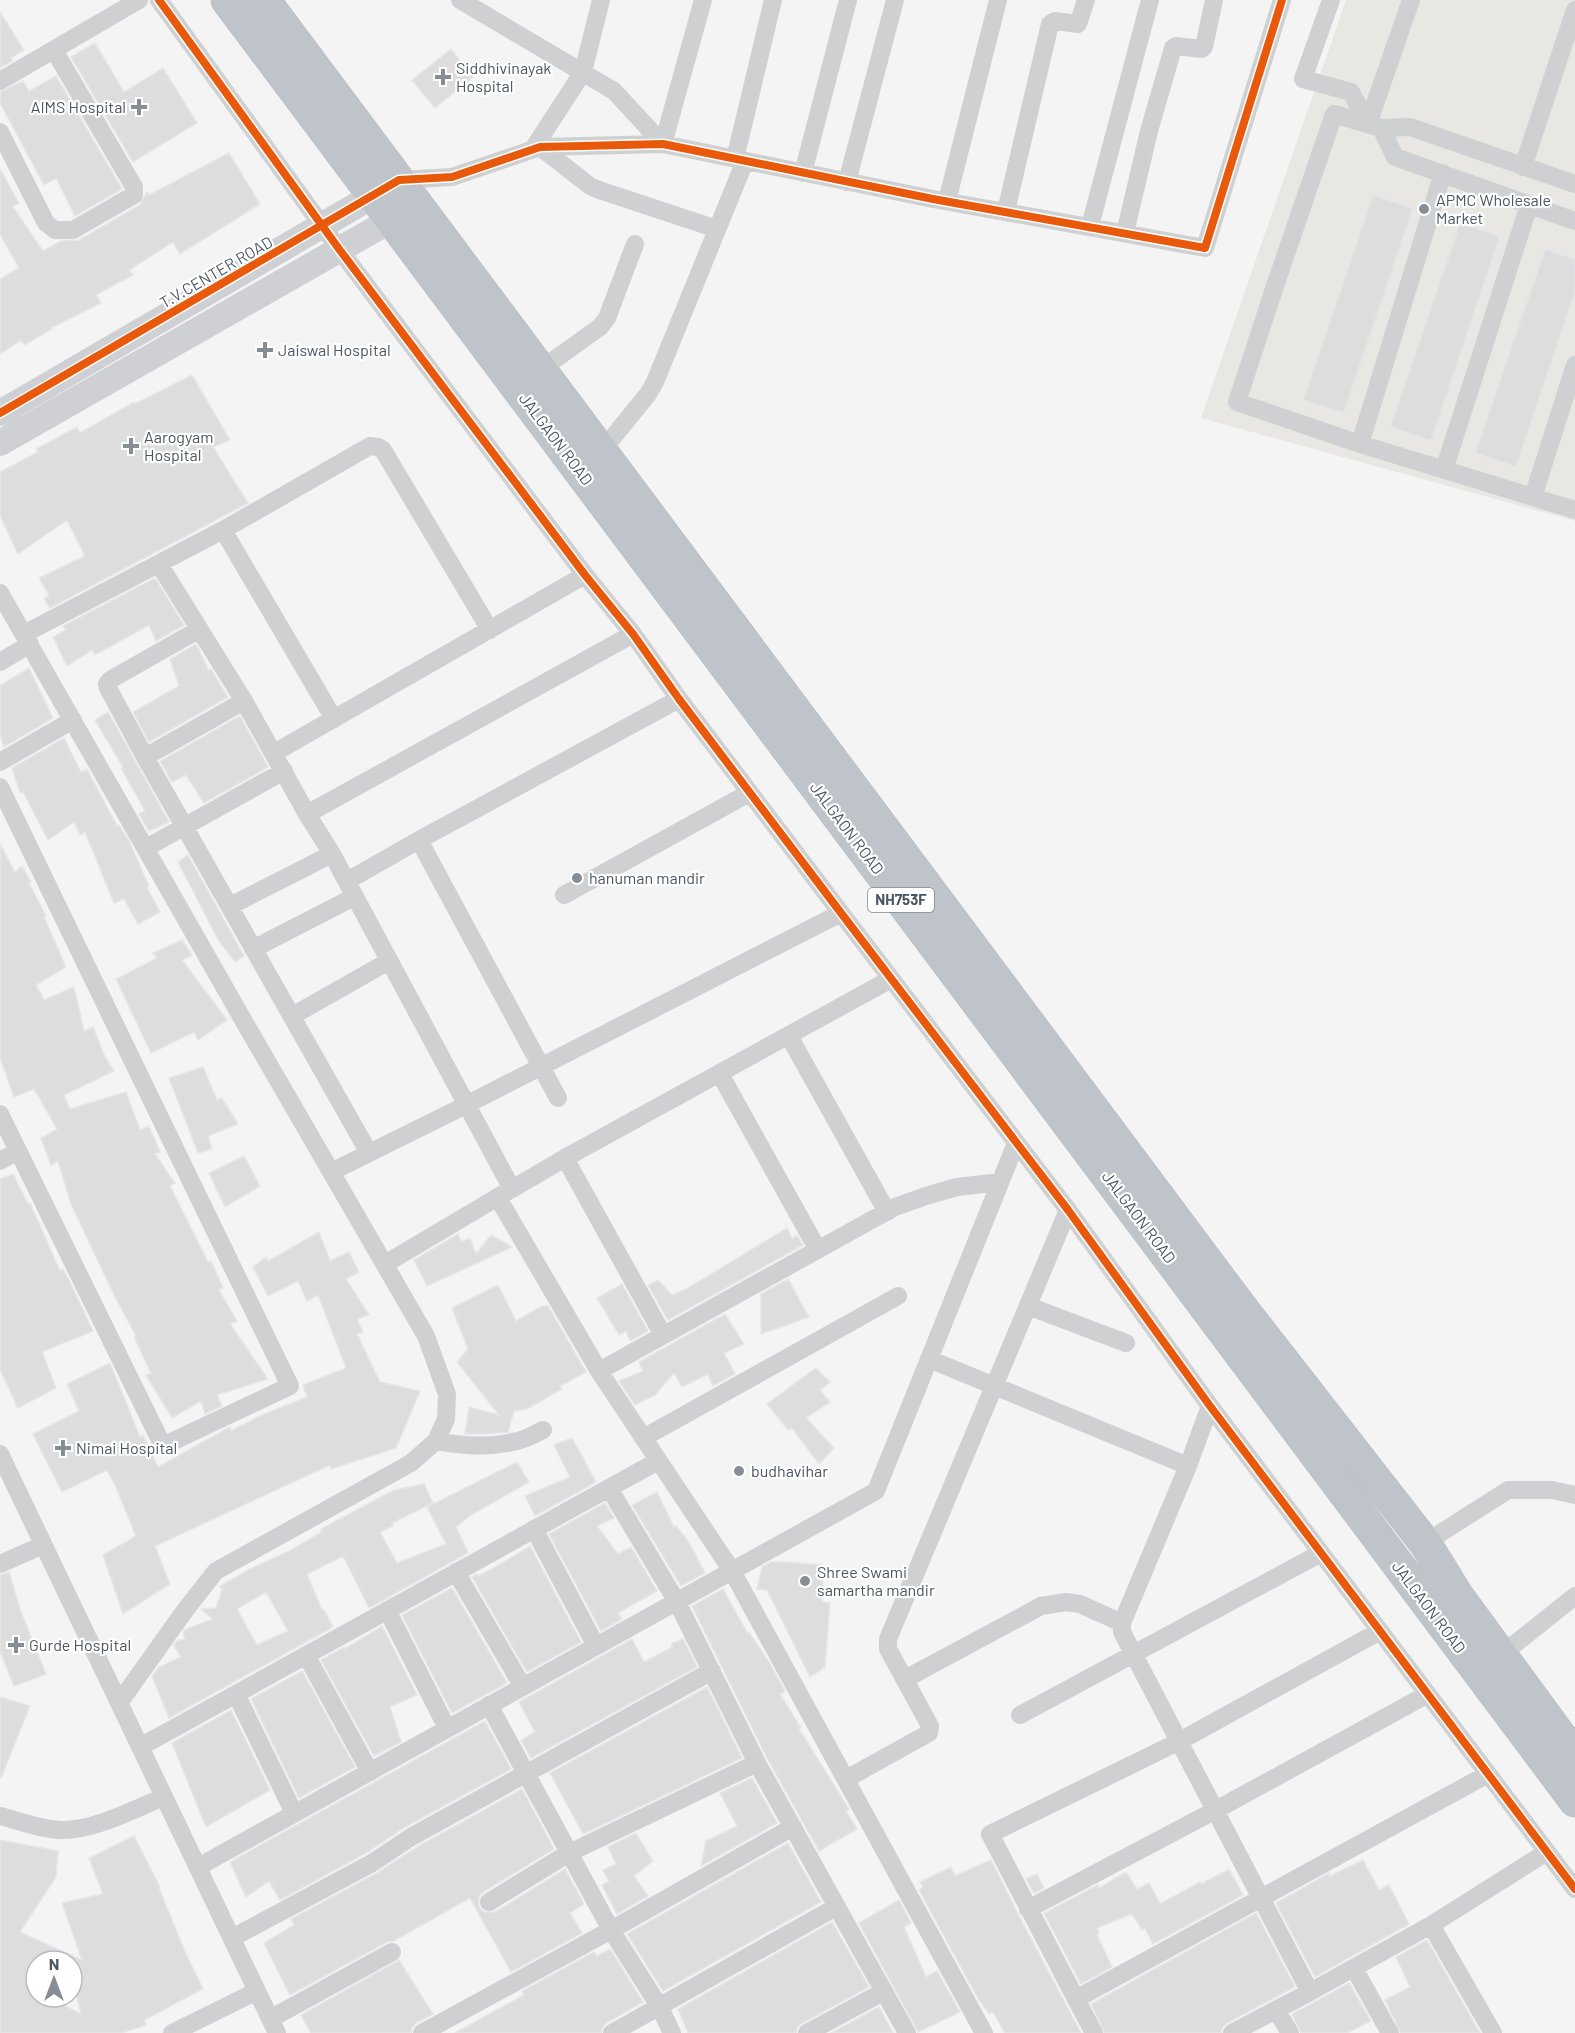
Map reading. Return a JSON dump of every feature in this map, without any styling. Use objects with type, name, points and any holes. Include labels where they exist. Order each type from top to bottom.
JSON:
[{"type":"highway","name":"JALGAON ROAD","points":[[227,0],[540,370],[1234,1298],[1425,1543],[1457,1595],[1575,1756]]},
{"type":"highway","name":"JALGAON ROAD","points":[[264,0],[395,200],[1575,1801]]},
{"type":"street","points":[[0,81],[140,0]]},
{"type":"street","points":[[159,0],[339,249],[585,575],[633,634],[749,793],[1068,1210],[1210,1406],[1575,1889]]},
{"type":"street","points":[[536,148],[583,72],[601,0]]},
{"type":"street","points":[[663,144],[703,0]]},
{"type":"street","points":[[601,452],[655,382],[717,229],[740,160],[773,0]]},
{"type":"street","points":[[803,173],[848,0]]},
{"type":"street","points":[[847,182],[896,0]]},
{"type":"street","points":[[947,201],[998,0]]},
{"type":"street","points":[[1006,211],[1050,24],[1055,21],[1078,24],[1086,0]]},
{"type":"street","points":[[1090,226],[1150,0]]},
{"type":"street","points":[[1125,233],[1149,131],[1173,48],[1176,46],[1202,49],[1204,47],[1214,0]]},
{"type":"street","points":[[452,177],[536,148],[663,144],[847,182],[1205,248],[1282,0]]},
{"type":"street","points":[[1330,0],[1303,79],[1351,92],[1395,157],[1575,221]]},
{"type":"street","points":[[1374,126],[1411,0]]},
{"type":"street","points":[[469,2],[614,91],[663,144]]},
{"type":"street","points":[[1523,167],[1575,10]]},
{"type":"street","points":[[0,132],[46,223],[55,230],[73,230],[134,195],[134,187],[54,50]]},
{"type":"street","points":[[1575,184],[1410,126],[1374,126],[1334,114],[1237,402],[1360,444],[1575,510]]},
{"type":"street","points":[[536,148],[590,186],[717,229]]},
{"type":"street","points":[[1360,444],[1443,173]]},
{"type":"street","name":"T.V.CENTER ROAD","points":[[0,413],[322,226],[452,177]]},
{"type":"street","name":"T.V.CENTER ROAD","points":[[0,443],[339,249],[395,200],[452,177]]},
{"type":"street","points":[[1444,470],[1529,205]]},
{"type":"street","points":[[540,370],[600,327],[607,318],[635,244]]},
{"type":"street","points":[[1533,497],[1575,365]]},
{"type":"street","points":[[0,662],[27,639],[370,446],[383,450],[490,630]]},
{"type":"street","points":[[223,530],[334,719]]},
{"type":"street","points":[[159,564],[244,701],[332,854],[466,1105],[505,1193],[599,1371],[732,1571],[984,2033]]},
{"type":"street","points":[[274,753],[585,575]]},
{"type":"street","points":[[0,593],[426,1336],[447,1394],[446,1419],[436,1441],[411,1462],[216,1571],[119,1703]]},
{"type":"street","points":[[198,630],[110,680],[107,684],[184,826],[369,1153]]},
{"type":"street","points":[[307,814],[633,634]]},
{"type":"street","points":[[253,949],[351,889],[419,840],[679,699]]},
{"type":"street","points":[[145,756],[244,701]]},
{"type":"street","points":[[0,762],[73,720]]},
{"type":"street","points":[[146,848],[284,771]]},
{"type":"street","points":[[0,787],[290,1386],[163,1446],[0,1114]]},
{"type":"street","points":[[564,895],[749,793]]},
{"type":"street","points":[[419,840],[558,1098]]},
{"type":"street","points":[[230,906],[332,854]]},
{"type":"street","points":[[331,1172],[841,913]]},
{"type":"street","points":[[292,1016],[389,962]]},
{"type":"street","points":[[385,1264],[565,1158],[891,979]]},
{"type":"street","points":[[789,1036],[887,1212]]},
{"type":"street","points":[[720,1074],[818,1250]]},
{"type":"street","points":[[198,1867],[876,1491],[1016,1143]]},
{"type":"street","points":[[0,1161],[18,1151]]},
{"type":"street","points":[[565,1158],[663,1335]]},
{"type":"street","points":[[599,1371],[887,1212],[946,1190],[1000,1182]]},
{"type":"street","points":[[846,1779],[928,1733],[930,1726],[888,1649],[888,1639],[1068,1210]]},
{"type":"street","points":[[643,1438],[898,1296]]},
{"type":"street","points":[[1028,1306],[1126,1343]]},
{"type":"street","points":[[929,1359],[1188,1466]]},
{"type":"street","points":[[1210,1406],[1188,1466],[1122,1623],[1122,1632],[1310,1992]]},
{"type":"street","points":[[436,1441],[462,1446],[492,1445],[517,1441],[543,1430]]},
{"type":"street","points":[[0,1454],[274,2026],[392,1952]]},
{"type":"street","points":[[140,1747],[658,1461]]},
{"type":"street","points":[[609,1488],[677,1602],[757,1763],[907,2033]]},
{"type":"street","points":[[1425,1543],[1508,1490],[1552,1490],[1575,1495]]},
{"type":"street","points":[[534,1529],[596,1646]]},
{"type":"street","points":[[0,1564],[44,1545]]},
{"type":"street","points":[[1020,1715],[1321,1553]]},
{"type":"street","points":[[456,1572],[523,1687]]},
{"type":"street","points":[[1501,1654],[1575,1596]]},
{"type":"street","points":[[905,1679],[1041,1606],[1066,1602],[1080,1604],[1122,1623]]},
{"type":"street","points":[[387,1610],[447,1728]]},
{"type":"street","points":[[1094,2033],[990,1834],[1178,1742],[1380,1631]]},
{"type":"street","points":[[306,1655],[370,1772]]},
{"type":"street","points":[[232,1938],[372,1863],[411,1837],[712,1671]]},
{"type":"street","points":[[236,1694],[294,1813]]},
{"type":"street","points":[[1028,1909],[1428,1694]]},
{"type":"street","points":[[489,1705],[611,1930],[659,2006],[672,2033]]},
{"type":"street","points":[[489,1902],[569,1853],[757,1763]]},
{"type":"street","points":[[1076,1999],[1488,1774]]},
{"type":"street","points":[[0,1816],[63,1830],[96,1824],[164,1797]]},
{"type":"street","points":[[422,2033],[793,1827]]},
{"type":"street","points":[[1232,2033],[1431,1925],[1547,1852]]},
{"type":"street","points":[[612,2033],[836,1907]]},
{"type":"street","points":[[1431,1925],[1493,2033]]},
{"type":"street","points":[[1354,1968],[1390,2033]]},
{"type":"street","points":[[172,2033],[257,1991]]},
{"type":"street","points":[[807,2033],[883,1992]]},
{"type":"street","points":[[1276,2010],[1290,2033]]},
{"type":"shaded area","name":"APMC Wholesale Market","points":[[1346,0],[1575,0],[1575,521],[1201,418]]},
{"type":"building","points":[[0,12],[24,50],[0,68]]},
{"type":"building","points":[[95,43],[124,92],[163,68],[197,123],[133,162],[71,57]]},
{"type":"building","points":[[451,49],[473,77],[435,108],[412,80]]},
{"type":"building","points":[[56,76],[122,189],[75,216],[56,178],[44,185],[0,103],[0,92],[23,81],[29,91]]},
{"type":"building","points":[[229,153],[260,204],[180,254],[173,242],[129,270],[133,275],[96,295],[101,303],[51,328],[24,345],[21,340],[0,354],[0,279],[19,268],[0,234],[0,169],[19,203],[13,207],[43,251],[61,241],[79,240],[140,205],[147,192],[149,195]]},
{"type":"building","points":[[1373,195],[1413,208],[1344,413],[1303,400]]},
{"type":"building","points":[[1460,223],[1500,236],[1431,441],[1390,427]]},
{"type":"building","points":[[1545,249],[1575,259],[1575,293],[1516,467],[1475,453]]},
{"type":"building","points":[[192,375],[230,440],[213,447],[248,503],[50,608],[44,599],[49,595],[39,578],[85,556],[67,520],[18,554],[0,516],[0,472],[38,452],[36,449],[77,427],[80,433],[134,402],[135,404]]},
{"type":"building","points":[[155,578],[184,625],[156,641],[149,625],[95,655],[92,650],[67,666],[53,637],[66,630],[63,626]]},
{"type":"building","points":[[196,644],[209,671],[211,669],[228,697],[149,742],[133,712],[179,686],[170,659]]},
{"type":"building","points":[[29,668],[53,718],[4,747],[0,735],[0,686]]},
{"type":"building","points":[[108,712],[169,822],[149,831],[139,814],[145,811],[121,768],[123,767],[95,720]]},
{"type":"building","points":[[240,716],[268,767],[204,803],[186,775],[172,782],[160,761]]},
{"type":"building","points":[[64,738],[81,772],[87,769],[117,826],[119,825],[129,841],[149,886],[147,888],[160,912],[138,924],[124,899],[114,903],[85,832],[80,835],[74,822],[48,840],[23,792],[20,793],[12,768]]},
{"type":"building","points":[[0,844],[15,872],[22,866],[31,882],[29,883],[46,916],[44,917],[66,967],[36,985],[44,1000],[74,987],[84,1031],[93,1027],[105,1057],[114,1071],[64,1095],[70,1109],[126,1092],[140,1130],[149,1126],[160,1152],[155,1154],[175,1183],[170,1186],[208,1262],[211,1261],[223,1288],[219,1290],[237,1321],[230,1324],[268,1379],[217,1395],[222,1406],[205,1414],[201,1401],[172,1418],[146,1375],[151,1373],[134,1337],[136,1336],[71,1204],[58,1161],[51,1165],[41,1138],[57,1129],[34,1089],[14,1097],[0,1058]]},
{"type":"building","points":[[188,855],[244,956],[235,962],[219,941],[178,862]]},
{"type":"building","points":[[182,940],[192,955],[182,960],[227,1020],[198,1040],[194,1032],[151,1053],[116,979],[157,958],[153,953]]},
{"type":"building","points":[[203,1067],[217,1100],[222,1098],[238,1124],[208,1136],[212,1149],[198,1153],[169,1078]]},
{"type":"building","points":[[244,1156],[260,1186],[225,1207],[209,1173]]},
{"type":"building","points":[[13,1174],[28,1204],[30,1203],[60,1271],[63,1269],[93,1331],[42,1352],[56,1388],[18,1408],[0,1370],[0,1179]]},
{"type":"building","points":[[787,1228],[792,1239],[797,1235],[803,1245],[668,1320],[648,1285],[658,1280],[672,1295],[688,1288]]},
{"type":"building","points":[[319,1232],[330,1261],[349,1252],[359,1272],[346,1279],[369,1315],[357,1319],[363,1332],[357,1334],[380,1382],[420,1391],[396,1448],[331,1469],[330,1465],[155,1546],[170,1584],[123,1614],[103,1555],[136,1536],[115,1485],[107,1470],[62,1492],[33,1434],[79,1411],[67,1384],[110,1363],[140,1437],[143,1435],[158,1467],[230,1427],[231,1431],[262,1415],[307,1397],[303,1385],[346,1368],[318,1295],[307,1301],[298,1281],[268,1296],[253,1267],[266,1257],[268,1261]]},
{"type":"building","points":[[458,1234],[461,1242],[470,1238],[476,1254],[491,1235],[512,1247],[427,1286],[414,1260]]},
{"type":"building","points":[[788,1279],[809,1317],[761,1334],[761,1294]]},
{"type":"building","points":[[622,1284],[648,1331],[630,1341],[626,1331],[619,1335],[597,1298]]},
{"type":"building","points":[[498,1285],[516,1321],[542,1306],[548,1306],[586,1372],[560,1386],[562,1389],[527,1409],[514,1411],[508,1432],[465,1434],[469,1407],[499,1415],[457,1362],[468,1349],[452,1308]]},
{"type":"building","points":[[725,1314],[744,1344],[724,1353],[735,1374],[713,1386],[708,1374],[682,1387],[674,1373],[655,1395],[635,1405],[619,1381],[643,1371],[639,1362]]},
{"type":"building","points":[[816,1368],[830,1382],[820,1390],[830,1402],[806,1418],[834,1448],[819,1464],[792,1428],[788,1430],[767,1404]]},
{"type":"building","points":[[572,1438],[596,1482],[535,1516],[525,1496],[570,1477],[554,1445]]},
{"type":"building","points":[[517,1462],[529,1482],[471,1515],[456,1527],[468,1553],[369,1608],[343,1556],[307,1574],[322,1610],[333,1627],[169,1718],[152,1676],[159,1667],[181,1657],[174,1645],[177,1641],[185,1639],[184,1630],[213,1619],[201,1609],[216,1608],[222,1590],[220,1586],[289,1551],[322,1532],[321,1529],[394,1490],[424,1484],[433,1503],[392,1523],[393,1526],[380,1532],[397,1563],[446,1544],[427,1507]],"holes":[[[266,1592],[288,1631],[257,1645],[237,1609]]]},
{"type":"building","points":[[657,1492],[674,1527],[676,1526],[688,1541],[705,1573],[681,1586],[632,1505]]},
{"type":"building","points":[[605,1503],[614,1518],[597,1526],[618,1554],[631,1547],[657,1591],[618,1613],[622,1619],[601,1631],[549,1534]]},
{"type":"building","points":[[530,1546],[581,1642],[527,1672],[472,1577],[499,1565]]},
{"type":"building","points":[[771,1562],[823,1565],[822,1602],[830,1603],[825,1667],[810,1677],[767,1590],[757,1589],[762,1567]]},
{"type":"building","points":[[9,1572],[20,1609],[46,1674],[14,1686],[0,1651],[0,1575]]},
{"type":"building","points":[[452,1588],[507,1683],[452,1713],[402,1615]]},
{"type":"building","points":[[723,1589],[748,1634],[749,1632],[769,1662],[785,1691],[780,1694],[849,1809],[846,1811],[857,1829],[819,1851],[767,1758],[692,1606]]},
{"type":"building","points":[[382,1626],[417,1695],[390,1707],[401,1742],[374,1756],[321,1660],[344,1647],[345,1649]]},
{"type":"building","points":[[632,1639],[644,1662],[673,1647],[671,1644],[683,1639],[697,1667],[531,1758],[521,1740],[535,1732],[519,1702]]},
{"type":"building","points":[[302,1671],[355,1767],[299,1798],[251,1699]]},
{"type":"building","points":[[707,1687],[742,1758],[583,1834],[550,1773]]},
{"type":"building","points":[[0,1697],[30,1706],[1,1778],[0,1778]]},
{"type":"building","points":[[231,1710],[270,1790],[206,1827],[172,1743]]},
{"type":"building","points":[[485,1721],[511,1769],[405,1827],[366,1853],[280,1900],[269,1881],[246,1897],[230,1862]]},
{"type":"building","points":[[752,1778],[777,1823],[701,1866],[706,1841],[737,1826],[720,1793]]},
{"type":"building","points":[[522,1789],[554,1849],[483,1892],[479,1897],[479,1907],[484,1912],[495,1912],[565,1869],[584,1904],[570,1913],[582,1933],[511,1972],[470,1898],[290,1995],[264,1943],[294,1925],[291,1919],[377,1873],[417,1847]]},
{"type":"building","points":[[636,1833],[653,1861],[634,1876],[648,1896],[617,1914],[602,1885],[609,1881],[603,1870],[616,1864],[608,1847]]},
{"type":"building","points":[[134,1836],[160,1887],[185,1952],[203,1989],[144,2020],[146,2025],[122,2033],[0,2033],[0,1840],[58,1851],[56,1877],[20,1932],[58,1949],[24,1949],[24,2009],[72,2009],[81,2014],[80,2009],[84,2009],[84,1949],[78,1949],[62,1903],[103,1894],[89,1858]]},
{"type":"building","points":[[788,1843],[821,1902],[663,1991],[627,1934]]},
{"type":"building","points":[[991,1860],[1081,2033],[1005,2033],[993,2012],[989,2014],[980,2002],[919,1890],[923,1887],[920,1882],[951,1867],[955,1876]]},
{"type":"building","points":[[1363,1860],[1379,1890],[1389,1885],[1409,1924],[1315,1977],[1276,1903],[1329,1873],[1330,1876]]},
{"type":"building","points":[[1229,1869],[1243,1895],[1153,1944],[1145,1928],[1142,1930],[1132,1914],[1097,1928],[1099,1933],[1097,1935],[1112,1967],[1081,1984],[1044,1913],[1098,1885],[1099,1888],[1126,1872],[1137,1889],[1149,1883],[1160,1904]]},
{"type":"building","points":[[1037,1874],[1044,1888],[1034,1893],[1026,1879]]},
{"type":"building","points":[[899,1900],[911,1923],[904,1927],[926,1977],[937,1971],[960,2012],[918,2032],[859,1923]]},
{"type":"building","points":[[1256,1913],[1295,1987],[1227,2023],[1221,2033],[1105,2033],[1091,2004]]},
{"type":"building","points":[[832,1922],[869,1987],[802,2023],[796,2033],[688,2033],[678,2009]]},
{"type":"building","points":[[1427,1940],[1480,2033],[1401,2033],[1385,2000],[1410,1987],[1396,1957]]},
{"type":"building","points":[[610,1949],[643,2002],[606,2023],[601,2033],[455,2033],[524,1995],[522,1991],[594,1952],[597,1956]]},
{"type":"building","points":[[399,1960],[433,2014],[416,2023],[411,2033],[311,2033],[301,2015]]},
{"type":"building","points":[[1349,1983],[1371,2021],[1347,2033],[1301,2033],[1292,2014]]},
{"type":"building","points":[[879,2007],[893,2033],[831,2033]]},
{"type":"cycle path","points":[[159,0],[339,249],[1068,1210],[1210,1406],[1575,1889]]},
{"type":"cycle path","points":[[0,413],[399,180],[452,177],[540,147],[663,144],[933,199],[1205,248],[1282,0]]},
{"type":"place","name":"Siddhivinayak Hospital","points":[[443,77]]},
{"type":"place","name":"AIMS Hospital","points":[[139,107]]},
{"type":"place","name":"APMC Wholesale Market","points":[[1424,209]]},
{"type":"place","name":"Jaiswal Hospital","points":[[265,350]]},
{"type":"place","name":"Aarogyam Hospital","points":[[131,446]]},
{"type":"place","name":"hanuman mandir","points":[[577,878]]},
{"type":"place","name":"Nimai Hospital","points":[[63,1448]]},
{"type":"place","name":"budhavihar","points":[[739,1471]]},
{"type":"place","name":"Shree Swami samartha mandir","points":[[805,1581]]},
{"type":"place","name":"Gurde Hospital","points":[[16,1645]]}]
